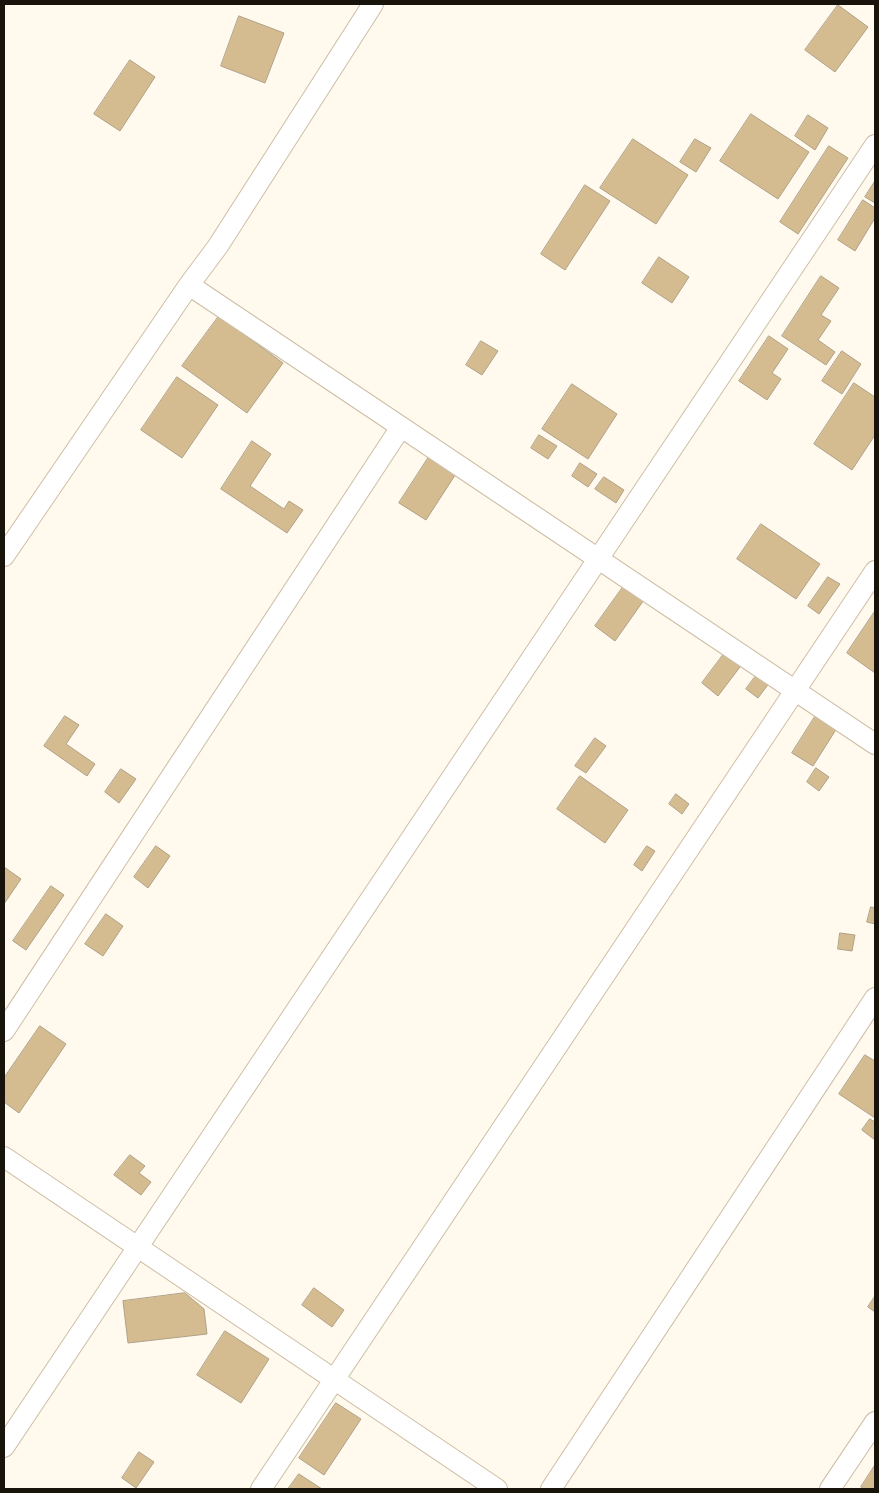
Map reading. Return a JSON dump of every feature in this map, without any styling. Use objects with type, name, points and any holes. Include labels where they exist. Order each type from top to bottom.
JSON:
[{"type":"street","points":[[4,556],[189,285],[218,246],[373,4]]},
{"type":"street","points":[[4,1447],[875,145]]},
{"type":"street","points":[[189,285],[875,744]]},
{"type":"street","points":[[4,1031],[401,427]]},
{"type":"street","points":[[261,1489],[875,571]]},
{"type":"street","points":[[551,1489],[875,998]]},
{"type":"street","points":[[4,1157],[497,1489]]},
{"type":"street","points":[[830,1489],[875,1422]]},
{"type":"building","points":[[838,5],[868,27],[835,72],[805,50]]},
{"type":"building","points":[[239,16],[284,33],[265,83],[221,66]]},
{"type":"building","points":[[130,60],[155,77],[120,131],[94,114]]},
{"type":"building","points":[[751,114],[809,152],[778,199],[720,161]]},
{"type":"building","points":[[808,115],[828,128],[815,150],[795,136]]},
{"type":"building","points":[[633,139],[688,175],[656,224],[600,188]]},
{"type":"building","points":[[695,139],[711,148],[696,172],[680,162]]},
{"type":"building","points":[[829,146],[848,158],[798,234],[780,222]]},
{"type":"building","points":[[875,181],[875,203],[865,197]]},
{"type":"building","points":[[585,185],[610,201],[565,270],[541,254]]},
{"type":"building","points":[[863,200],[875,208],[875,218],[855,251],[838,240]]},
{"type":"building","points":[[659,257],[689,277],[672,303],[642,283]]},
{"type":"building","points":[[821,276],[839,288],[821,315],[831,321],[818,340],[835,352],[826,365],[782,336]]},
{"type":"building","points":[[219,316],[283,363],[247,413],[182,366]]},
{"type":"building","points":[[769,336],[788,349],[772,373],[781,379],[767,400],[739,381]]},
{"type":"building","points":[[481,341],[498,351],[482,375],[466,365]]},
{"type":"building","points":[[842,351],[861,364],[842,394],[822,381]]},
{"type":"building","points":[[177,377],[218,405],[182,458],[141,430]]},
{"type":"building","points":[[854,383],[875,397],[875,435],[852,470],[814,444]]},
{"type":"building","points":[[572,384],[617,414],[588,459],[542,429]]},
{"type":"building","points":[[539,435],[557,446],[548,459],[531,448]]},
{"type":"building","points":[[252,441],[271,454],[250,486],[284,509],[289,501],[303,510],[287,533],[221,489]]},
{"type":"building","points":[[434,449],[461,466],[426,520],[399,503]]},
{"type":"building","points":[[580,463],[597,474],[588,487],[572,476]]},
{"type":"building","points":[[604,477],[624,490],[616,503],[595,489]]},
{"type":"building","points":[[761,524],[820,564],[796,599],[737,559]]},
{"type":"building","points":[[631,576],[651,590],[615,641],[595,626]]},
{"type":"building","points":[[828,577],[840,584],[819,614],[808,606]]},
{"type":"building","points":[[875,611],[875,673],[847,653]]},
{"type":"building","points":[[729,647],[746,659],[718,696],[702,683]]},
{"type":"building","points":[[761,669],[773,678],[758,698],[746,689]]},
{"type":"building","points":[[816,715],[837,728],[813,766],[792,753]]},
{"type":"building","points":[[65,716],[79,725],[66,744],[95,764],[87,776],[44,746]]},
{"type":"building","points":[[595,738],[606,746],[586,773],[575,766]]},
{"type":"building","points":[[816,768],[829,777],[819,791],[807,782]]},
{"type":"building","points":[[121,769],[136,779],[119,803],[105,792]]},
{"type":"building","points":[[580,776],[628,810],[605,843],[557,809]]},
{"type":"building","points":[[676,794],[689,804],[682,814],[669,804]]},
{"type":"building","points":[[156,846],[170,856],[148,888],[134,877]]},
{"type":"building","points":[[647,846],[655,851],[642,871],[634,865]]},
{"type":"building","points":[[4,867],[21,879],[4,904]]},
{"type":"building","points":[[51,886],[64,895],[26,950],[13,941]]},
{"type":"building","points":[[871,907],[875,908],[875,924],[867,922]]},
{"type":"building","points":[[106,914],[123,926],[103,956],[85,944]]},
{"type":"building","points":[[840,933],[855,935],[852,951],[838,949]]},
{"type":"building","points":[[40,1026],[66,1044],[19,1113],[4,1102],[4,1078]]},
{"type":"building","points":[[865,1055],[875,1061],[875,1118],[839,1094]]},
{"type":"building","points":[[870,1119],[875,1122],[875,1140],[862,1130]]},
{"type":"building","points":[[130,1155],[145,1166],[139,1173],[151,1182],[141,1195],[114,1175]]},
{"type":"building","points":[[314,1288],[344,1310],[332,1327],[302,1305]]},
{"type":"building","points":[[185,1293],[204,1309],[207,1334],[128,1343],[123,1301]]},
{"type":"building","points":[[875,1296],[875,1312],[868,1307]]},
{"type":"building","points":[[225,1331],[269,1359],[241,1403],[197,1375]]},
{"type":"building","points":[[336,1403],[361,1419],[324,1475],[299,1458]]},
{"type":"building","points":[[139,1452],[154,1462],[136,1488],[122,1478]]},
{"type":"building","points":[[875,1465],[875,1489],[864,1489],[861,1487]]},
{"type":"building","points":[[299,1474],[322,1489],[288,1489]]}]
